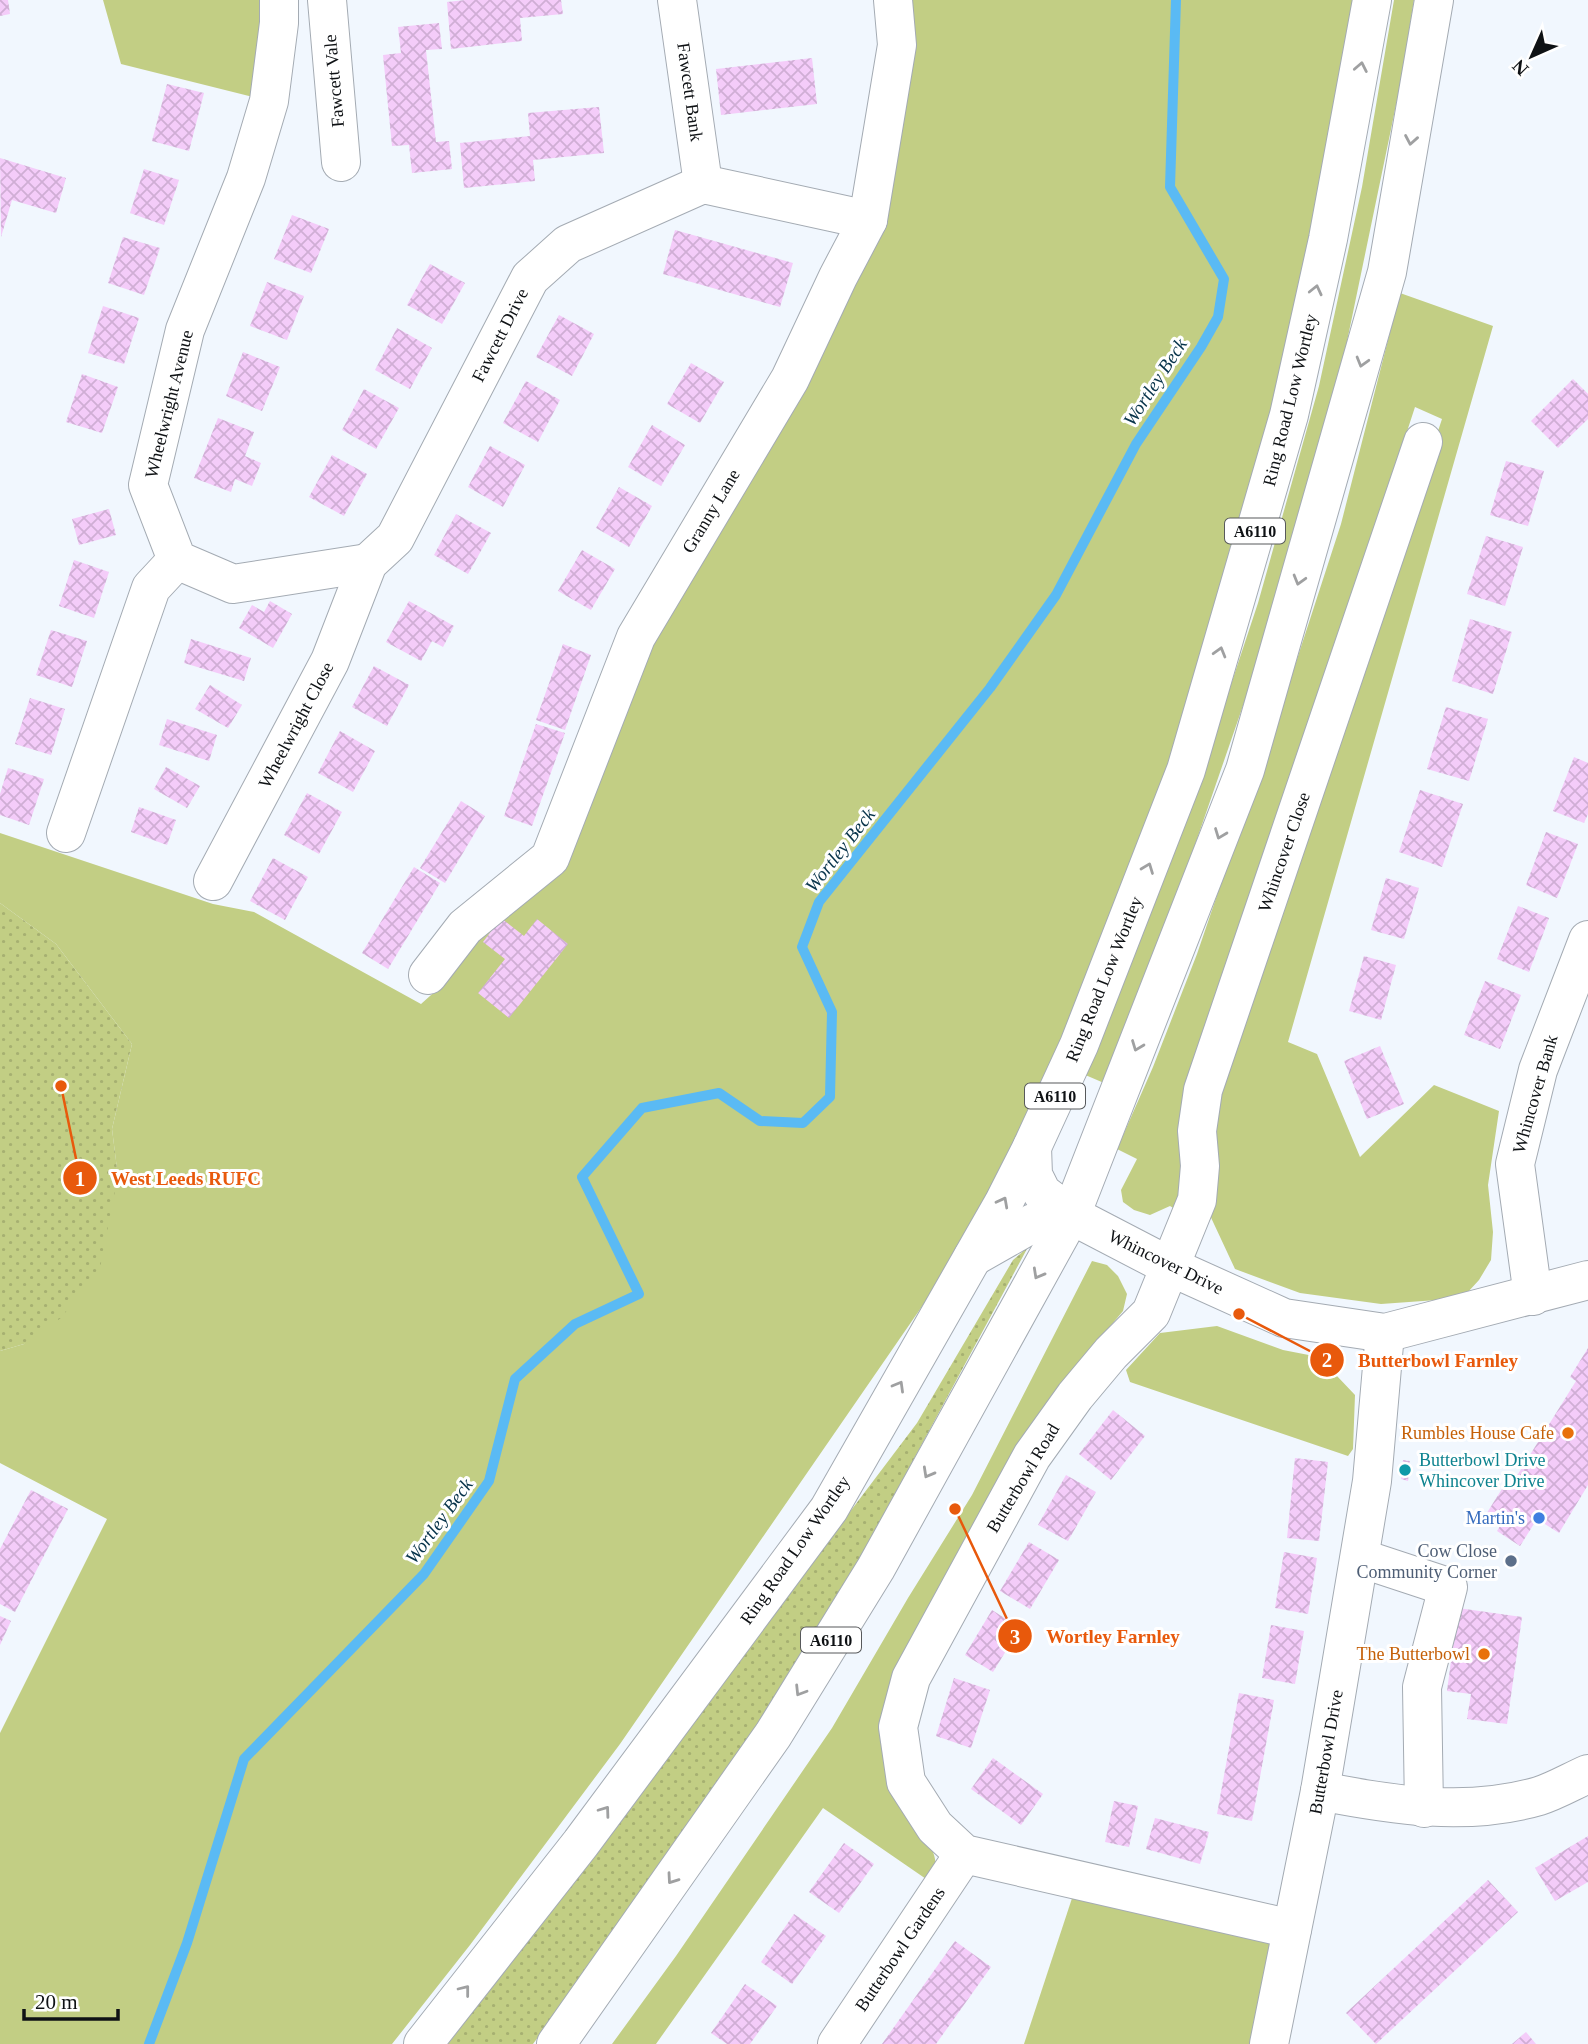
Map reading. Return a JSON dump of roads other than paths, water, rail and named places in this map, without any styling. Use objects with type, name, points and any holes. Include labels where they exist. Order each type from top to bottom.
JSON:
[{"type":"main road","name":"Wheelwright Avenue","points":[[177,560],[148,485],[185,330],[246,178],[269,101],[279,23],[279,0]]},
{"type":"main road","name":"Fawcett Vale","points":[[327,0],[341,162]]},
{"type":"main road","name":"Fawcett Bank","points":[[677,0],[703,184]]},
{"type":"main road","name":"Granny Lane","points":[[428,975],[465,927],[550,858],[636,637],[790,379],[868,220],[897,45],[893,0]]},
{"type":"main road","name":"Ring Road Low Wortley","points":[[423,2044],[581,1843],[828,1509],[973,1257],[1032,1147],[1079,1045],[1186,770],[1289,415],[1331,226],[1372,0]]},
{"type":"main road","name":"A6110","points":[[556,2044],[773,1735],[876,1568],[1071,1215],[1245,770],[1387,272],[1434,0]]},
{"type":"main road","points":[[703,184],[868,220]]},
{"type":"main road","name":"Fawcett Drive","points":[[368,563],[395,538],[530,278],[568,244],[703,184]]},
{"type":"main road","name":"Whincover Close","points":[[1171,1267],[1197,1200],[1200,1166],[1197,1131],[1203,1090],[1423,442]]},
{"type":"main road","points":[[66,833],[151,588],[177,560],[233,584],[368,563]]},
{"type":"main road","name":"Wheelwright Close","points":[[213,881],[330,661],[368,563]]},
{"type":"main road","name":"Whincover Bank","points":[[1533,1296],[1515,1164],[1538,1070],[1588,940]]},
{"type":"main road","name":"Whincover Drive","points":[[1032,1147],[1033,1175],[1042,1193],[1071,1215],[1171,1267],[1284,1318],[1385,1333],[1588,1280]]},
{"type":"main road","points":[[973,1257],[1033,1223],[1071,1215]]},
{"type":"main road","name":"Butterbowl Road","points":[[964,1854],[935,1827],[906,1782],[898,1727],[911,1678],[1032,1456],[1075,1396],[1111,1353],[1151,1313],[1171,1267]]},
{"type":"main road","name":"Butterbowl Drive","points":[[1269,2044],[1320,1791],[1360,1558],[1372,1481],[1385,1333]]},
{"type":"main road","points":[[1360,1558],[1448,1587],[1422,1688],[1424,1808]]},
{"type":"main road","points":[[1320,1791],[1368,1801],[1424,1808],[1499,1804],[1540,1796],[1588,1774]]},
{"type":"main road","points":[[964,1854],[1292,1929]]},
{"type":"main road","name":"Butterbowl Gardens","points":[[837,2044],[964,1854]]},
{"type":"waterway","name":"Wortley Beck","points":[[149,2044],[187,1943],[244,1759],[424,1574],[489,1481],[515,1379],[575,1324],[639,1294],[582,1177],[642,1108],[719,1093],[760,1121],[803,1123],[830,1097],[832,1012],[802,947],[819,902],[990,688],[1056,595],[1136,444],[1218,317],[1224,279],[1170,187],[1176,0]]},
{"type":"place","name":"West Leeds RUFC","points":[[61,1086]]},
{"type":"place","name":"Butterbowl Farnley","points":[[1239,1314]]},
{"type":"place","name":"Rumbles House Cafe","points":[[1568,1433]]},
{"type":"place","name":"Butterbowl Drive Whincover Drive","points":[[1405,1470]]},
{"type":"place","name":"Wortley Farnley","points":[[955,1509]]},
{"type":"place","name":"Martin's","points":[[1539,1518]]},
{"type":"place","name":"Cow Close Community Corner","points":[[1511,1561]]},
{"type":"place","name":"The Butterbowl","points":[[1484,1654]]}]
